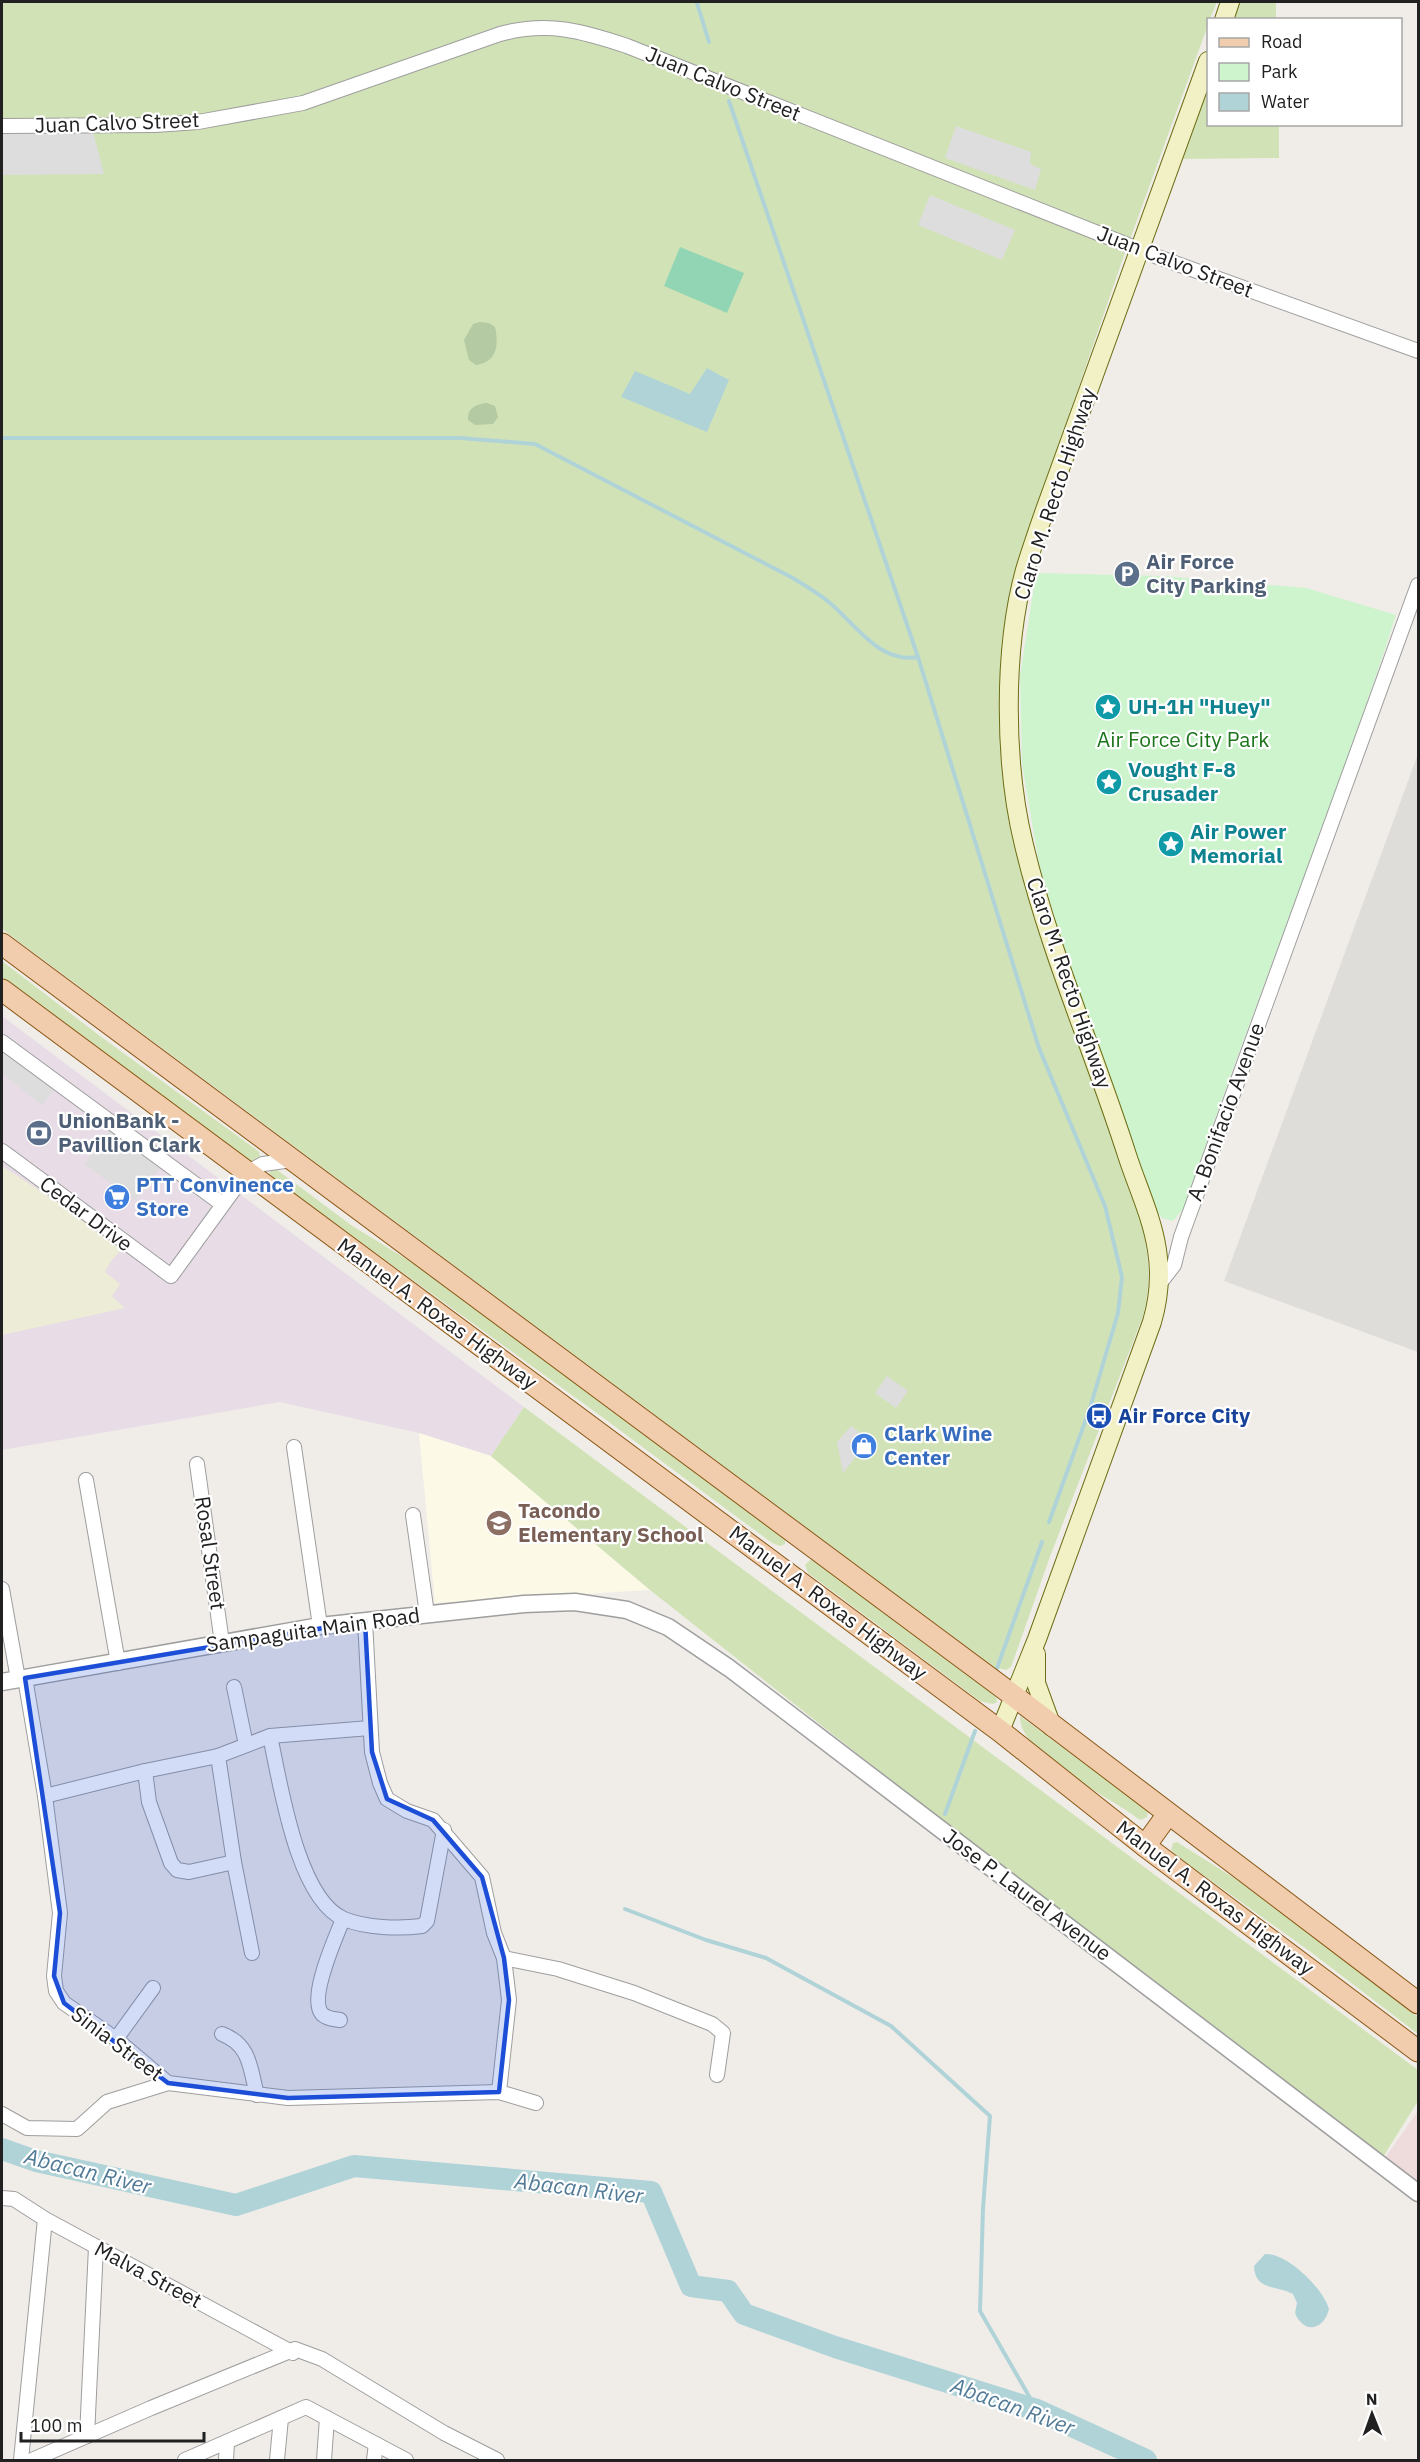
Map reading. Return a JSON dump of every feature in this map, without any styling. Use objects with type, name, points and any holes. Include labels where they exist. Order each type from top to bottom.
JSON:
[{"type":"main road","points":[[1225,18],[1230,2]]},
{"type":"main road","name":"Claro M. Recto Highway","points":[[1160,1283],[1157,1251],[1146,1206],[1031,873],[1016,806],[1009,734],[1012,652],[1025,571],[1138,249],[1207,66]]},
{"type":"main road","name":"Manuel A. Roxas Highway","points":[[2,944],[1014,1696],[1419,2003]]},
{"type":"main road","name":"Manuel A. Roxas Highway","points":[[2,990],[1000,1731],[1145,1846],[1419,2051]]},
{"type":"main road","name":"A. Bonifacio Avenue","points":[[1000,1731],[1037,1639],[1152,1322],[1160,1283]]},
{"type":"main road","points":[[780,1567],[800,1538]]},
{"type":"main road","name":"A. Bonifacio Avenue","points":[[1037,1639],[1036,1683],[1052,1727]]},
{"type":"main road","points":[[1145,1846],[1168,1814]]},
{"type":"street","name":"Juan Calvo Street","points":[[2,126],[155,125],[198,122],[314,99],[525,27],[584,32],[627,46],[1138,249],[1419,351]]},
{"type":"street","name":"A. Bonifacio Avenue","points":[[1160,1283],[1174,1265],[1184,1228],[1419,585]]},
{"type":"street","points":[[2,1042],[222,1204],[246,1173],[263,1164],[292,1160]]},
{"type":"street","name":"Cedar Drive","points":[[2,1151],[171,1276],[222,1204]]},
{"type":"street","points":[[294,1447],[320,1626]]},
{"type":"street","name":"Rosal Street","points":[[197,1464],[222,1643]]},
{"type":"street","points":[[86,1480],[118,1663]]},
{"type":"street","points":[[413,1515],[427,1614]]},
{"type":"street","name":"Sinia Street","points":[[2,1589],[15,1680],[45,1796],[60,1913],[54,1977],[56,1991],[64,2004],[116,2039],[168,2083],[288,2098],[499,2092],[536,2103]]},
{"type":"street","name":"Sampaguita Main Road","points":[[15,1680],[320,1626],[524,1604],[575,1602],[627,1610]]},
{"type":"street","name":"Jose P. Laurel Avenue","points":[[627,1610],[668,1627],[729,1668],[1419,2193]]},
{"type":"street","points":[[365,1621],[372,1752],[380,1783],[387,1799],[407,1811],[434,1820],[482,1877],[494,1933],[504,1958],[509,2000],[499,2092]]},
{"type":"street","points":[[234,1687],[246,1745]]},
{"type":"street","points":[[45,1796],[144,1771],[218,1756],[270,1736],[370,1728]]},
{"type":"street","points":[[270,1736],[296,1848],[307,1878],[332,1910],[343,1919],[379,1925],[422,1926],[427,1921],[444,1830]]},
{"type":"street","points":[[218,1756],[234,1862],[252,1953]]},
{"type":"street","points":[[144,1771],[149,1802],[171,1863],[177,1870],[189,1872],[234,1862]]},
{"type":"street","points":[[340,2020],[327,2018],[320,2012],[318,2002],[324,1969],[343,1919]]},
{"type":"street","points":[[504,1958],[558,1969],[634,1993],[712,2024],[723,2033],[717,2075]]},
{"type":"street","points":[[116,2039],[153,1988]]},
{"type":"street","points":[[222,2034],[233,2038],[242,2046],[247,2055],[257,2095]]},
{"type":"street","points":[[2,2114],[27,2128],[77,2129],[107,2102],[168,2083]]},
{"type":"street","name":"Malva Street","points":[[2,2198],[14,2199],[96,2247],[296,2352],[322,2359],[444,2433],[497,2460]]},
{"type":"street","points":[[21,2460],[45,2219]]},
{"type":"street","points":[[87,2436],[96,2247]]},
{"type":"street","points":[[33,2460],[296,2352]]},
{"type":"street","points":[[51,2460],[296,2352]]},
{"type":"street","points":[[185,2460],[306,2407],[406,2460]]},
{"type":"street","points":[[277,2460],[281,2418]]},
{"type":"street","points":[[324,2460],[327,2418]]},
{"type":"street","points":[[226,2460],[227,2442]]},
{"type":"street","points":[[374,2460],[376,2445]]},
{"type":"highlighted area","points":[[365,1621],[372,1752],[387,1799],[433,1820],[482,1877],[504,1958],[509,2000],[499,2092],[288,2098],[168,2083],[64,2003],[54,1976],[60,1913],[25,1678]]},
{"type":"shaded area","points":[[956,126],[1031,152],[1030,162],[1041,169],[1035,190],[945,158]]},
{"type":"shaded area","points":[[93,132],[104,174],[2,175],[2,133]]},
{"type":"shaded area","points":[[930,195],[1015,230],[1002,260],[918,225]]},
{"type":"shaded area","points":[[1418,754],[1418,1352],[1224,1281]]},
{"type":"shaded area","points":[[2,1016],[524,1407],[491,1456],[419,1433],[280,1402],[2,1450]]},
{"type":"shaded area","points":[[2,1050],[54,1090],[42,1105],[2,1074]]},
{"type":"shaded area","points":[[112,1127],[164,1163],[135,1201],[84,1164]]},
{"type":"shaded area","points":[[887,1376],[908,1391],[896,1408],[875,1393]]},
{"type":"shaded area","points":[[851,1426],[869,1439],[843,1473],[837,1442]]},
{"type":"shaded area","name":"Tacondo Elementary School","points":[[419,1433],[491,1456],[650,1590],[435,1603]]},
{"type":"shaded area","points":[[1418,2111],[1418,2186],[1385,2158]]},
{"type":"green space","points":[[2,2],[1217,2],[1210,18],[1207,18],[1207,28],[1121,264],[1034,517],[1004,757],[1135,1194],[1145,1240],[1148,1270],[1147,1300],[1143,1316],[1051,1554],[1011,1667],[1006,1670],[994,1667],[2,929]]},
{"type":"green space","points":[[1239,2],[1276,2],[1276,18],[1233,18]]},
{"type":"green space","points":[[1207,87],[1207,126],[1279,126],[1279,158],[1181,159]]},
{"type":"green space","points":[[680,247],[744,273],[727,313],[664,286]]},
{"type":"green space","points":[[489,323],[495,327],[497,340],[492,356],[476,365],[469,360],[464,340],[473,324]]},
{"type":"green space","points":[[487,403],[495,406],[498,417],[493,424],[475,425],[468,420],[469,412],[473,407]]},
{"type":"green space","name":"Air Force City Park","points":[[1036,573],[1164,576],[1306,588],[1396,615],[1345,764],[1184,1208],[1173,1221],[1162,1218],[1155,1209],[1079,1000],[1039,864],[1022,764],[1020,676]]},
{"type":"green space","points":[[2,961],[100,1036],[254,1148],[259,1152],[261,1160],[252,1163],[2,979]]},
{"type":"green space","points":[[2,1166],[125,1246],[111,1261],[105,1272],[120,1284],[112,1296],[125,1308],[2,1335]]},
{"type":"green space","points":[[276,1169],[351,1225],[416,1265],[785,1537],[785,1544],[780,1546],[772,1543],[272,1178],[269,1172]]},
{"type":"green space","points":[[524,1407],[1418,2070],[1418,2101],[1383,2157],[944,1822],[650,1590],[491,1456]]},
{"type":"green space","points":[[810,1560],[814,1560],[979,1683],[996,1697],[997,1702],[993,1704],[980,1701],[808,1573],[805,1565]]},
{"type":"green space","points":[[1020,1716],[1145,1808],[1148,1811],[1147,1817],[1141,1820],[1137,1818],[1049,1759],[1034,1745],[1023,1730]]},
{"type":"green space","points":[[1177,1842],[1250,1888],[1418,2017],[1418,2034],[1312,1953],[1181,1859],[1171,1850],[1173,1843]]},
{"type":"water","points":[[707,368],[729,380],[707,432],[621,397],[635,371],[690,394]]},
{"type":"water","points":[[1265,2254],[1274,2255],[1293,2265],[1320,2291],[1329,2309],[1323,2322],[1314,2327],[1303,2325],[1295,2313],[1297,2303],[1293,2294],[1268,2286],[1258,2280],[1254,2266]]},
{"type":"waterway","points":[[697,3],[709,42]]},
{"type":"waterway","points":[[729,101],[918,657]]},
{"type":"waterway","points":[[2,438],[460,438],[535,444],[791,577],[830,603],[880,649],[904,658],[918,657],[1039,1048],[1105,1206],[1122,1277],[1118,1313],[1090,1408],[1049,1522]]},
{"type":"waterway","points":[[996,1671],[1042,1542]]},
{"type":"waterway","points":[[945,1814],[975,1731]]},
{"type":"waterway","points":[[625,1909],[706,1940],[766,1958],[891,2026],[990,2116],[983,2208],[980,2311],[1037,2410]]},
{"type":"waterway","name":"Abacan River","points":[[2,2149],[36,2161],[236,2205],[354,2166],[651,2192],[691,2286],[728,2291],[744,2314],[835,2347],[1037,2410],[1146,2460]]},
{"type":"place","name":"Air Force City Parking","points":[[1127,574]]},
{"type":"place","name":"UH-1H \"Huey\"","points":[[1108,707]]},
{"type":"place","name":"Vought F-8 Crusader","points":[[1109,782]]},
{"type":"place","name":"Air Power Memorial","points":[[1171,844]]},
{"type":"place","name":"UnionBank - Pavillion Clark","points":[[39,1133]]},
{"type":"place","name":"PTT Convinence Store","points":[[117,1197]]},
{"type":"place","name":"Air Force City","points":[[1099,1416]]},
{"type":"place","name":"Clark Wine Center","points":[[864,1446]]},
{"type":"place","name":"Tacondo Elementary School","points":[[499,1523]]}]
